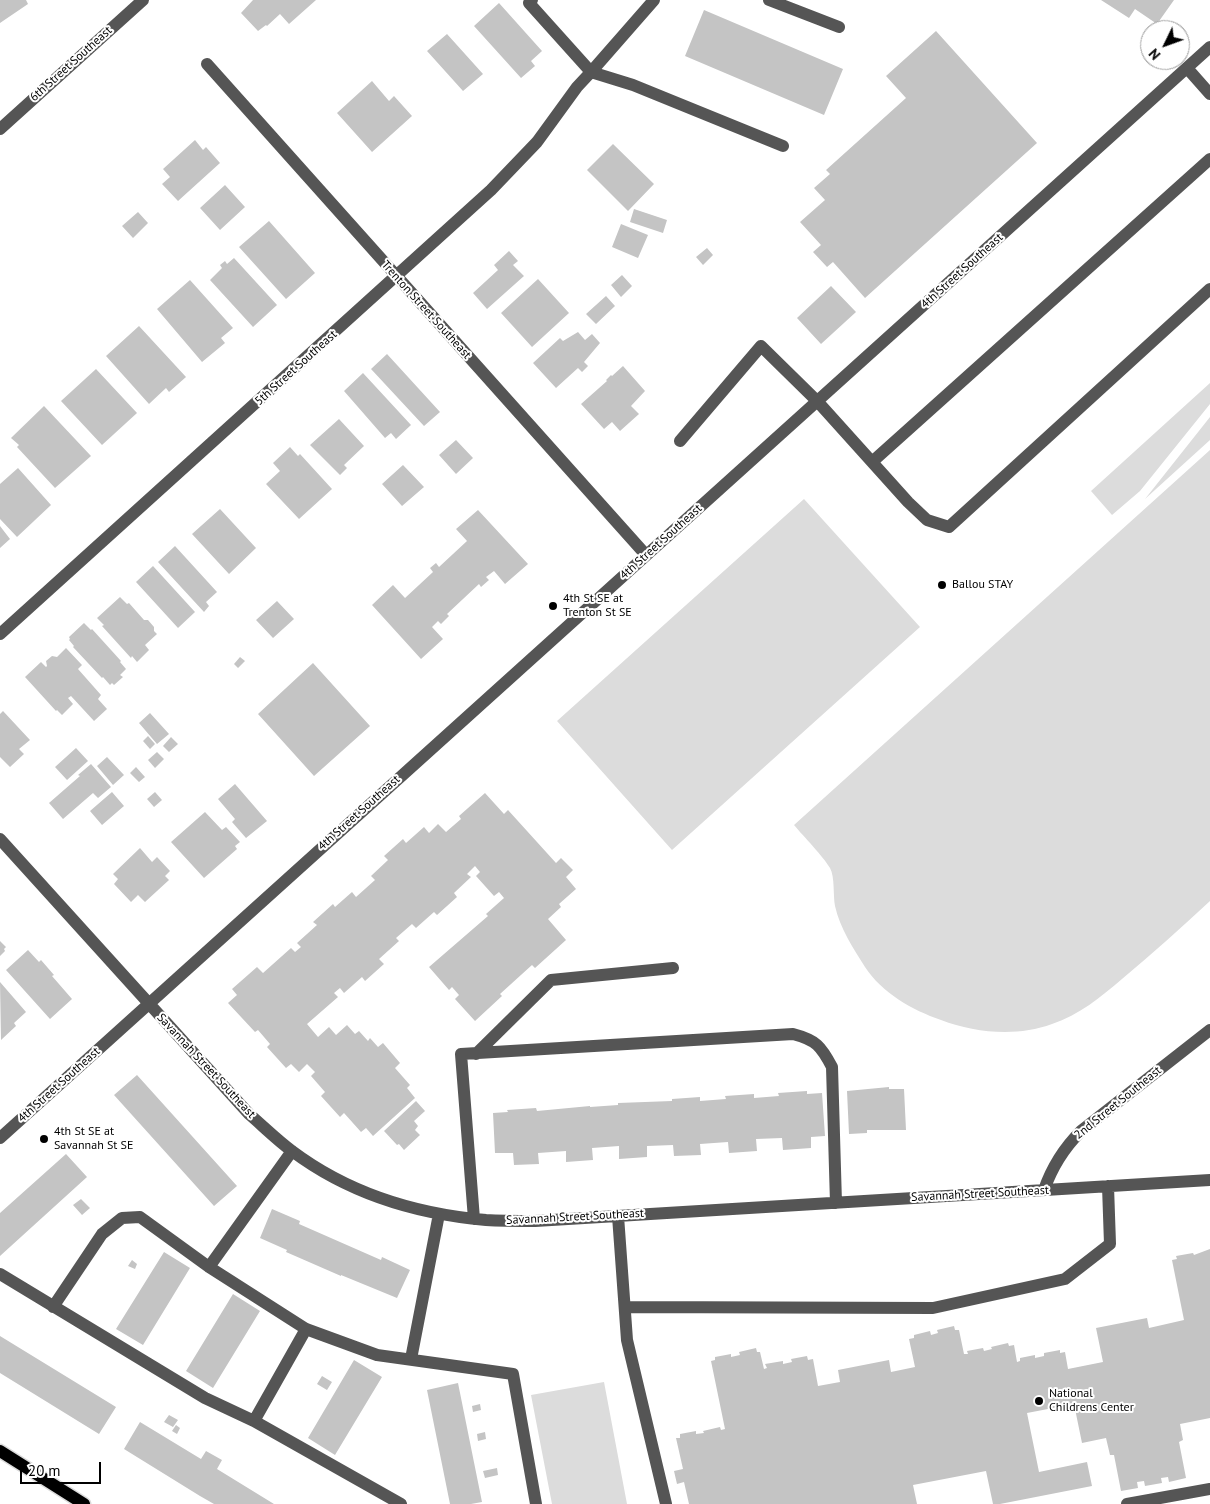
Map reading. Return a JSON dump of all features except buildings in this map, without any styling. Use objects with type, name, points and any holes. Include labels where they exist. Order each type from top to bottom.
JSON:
[{"type":"main road","points":[[0,1451],[84,1504]]},
{"type":"street","name":"6th Street Southeast","points":[[0,129],[143,0]]},
{"type":"street","points":[[532,0],[529,3],[591,72],[633,84],[783,146]]},
{"type":"street","name":"5th Street Southeast","points":[[0,634],[396,278],[490,190],[537,142],[577,87],[654,0]]},
{"type":"street","points":[[769,0],[839,27]]},
{"type":"street","name":"4th Street Southeast","points":[[1190,64],[1210,47]]},
{"type":"street","name":"Trenton Street Southeast","points":[[207,64],[646,556]]},
{"type":"street","name":"4th Street Southeast","points":[[0,1138],[1184,70]]},
{"type":"street","points":[[1188,70],[1210,94]]},
{"type":"street","points":[[872,462],[1210,159]]},
{"type":"street","points":[[680,441],[761,346],[818,402],[908,502],[927,520],[949,527],[1210,289]]},
{"type":"street","name":"Savannah Street Southeast","points":[[0,840],[249,1114],[292,1151],[343,1182],[367,1193],[405,1206],[439,1214],[535,1221],[1210,1180]]},
{"type":"street","points":[[476,1054],[551,980],[673,968]]},
{"type":"street","name":"2nd Street Southeast","points":[[1044,1190],[1054,1166],[1081,1131],[1210,1030]]},
{"type":"street","points":[[474,1218],[461,1054],[794,1034],[810,1039],[824,1052],[832,1067],[836,1203]]},
{"type":"street","points":[[209,1267],[292,1151]]},
{"type":"street","points":[[625,1308],[933,1308],[1065,1279],[1110,1244],[1108,1186]]},
{"type":"street","points":[[411,1359],[439,1214]]},
{"type":"street","points":[[618,1216],[627,1340],[666,1504]]},
{"type":"street","points":[[53,1306],[102,1234],[122,1218],[140,1217],[209,1267],[306,1329],[377,1355],[513,1374],[536,1504]]},
{"type":"street","points":[[0,1274],[205,1398],[254,1421],[401,1504]]},
{"type":"street","points":[[254,1421],[306,1329]]},
{"type":"street","points":[[1127,1504],[1210,1489]]},
{"type":"shaded area","points":[[1210,383],[1210,404],[1140,491],[1112,515],[1091,491]]},
{"type":"shaded area","points":[[1210,417],[1210,440],[1145,499]]},
{"type":"shaded area","points":[[1210,450],[1210,901],[1106,992],[1080,1011],[1052,1024],[1025,1031],[996,1032],[954,1024],[909,1006],[889,993],[865,967],[847,938],[837,914],[834,902],[833,876],[830,868],[794,825]]},
{"type":"shaded area","points":[[804,499],[920,627],[672,850],[557,721]]},
{"type":"shaded area","points":[[604,1382],[627,1504],[552,1504],[531,1395]]},
{"type":"place","name":"Ballou STAY","points":[[942,585]]},
{"type":"place","name":"4th St SE at Trenton St SE","points":[[553,606]]},
{"type":"place","name":"4th St SE at Savannah St SE","points":[[44,1139]]},
{"type":"place","name":"National Childrens Center","points":[[1039,1401]]}]
